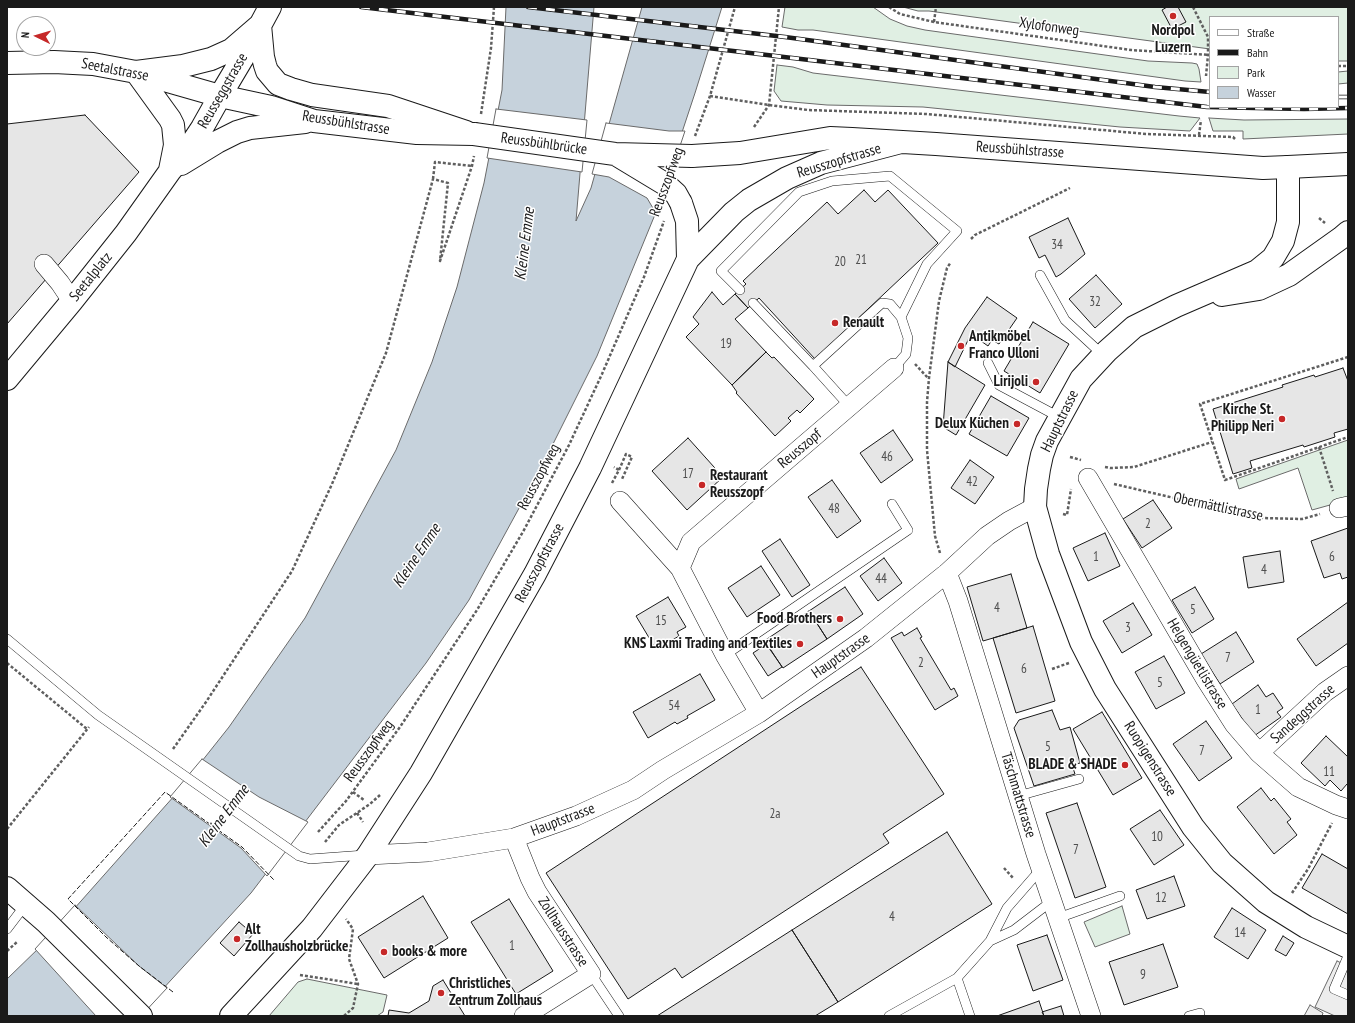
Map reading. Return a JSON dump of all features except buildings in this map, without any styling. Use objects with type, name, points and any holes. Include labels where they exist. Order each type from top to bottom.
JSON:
[{"type":"main road","points":[[265,16],[262,57],[264,66],[278,84],[312,95],[388,106],[476,136]]},
{"type":"main road","points":[[170,171],[175,145],[173,125],[136,72],[183,66],[211,59],[231,50],[265,16]]},
{"type":"main road","name":"Reusseggstrasse","points":[[170,171],[186,152],[202,128],[265,16]]},
{"type":"main road","name":"Seetalstrasse","points":[[7,64],[74,62],[93,64],[136,72],[220,96]]},
{"type":"main road","name":"Reussbühlstrasse","points":[[220,96],[271,107],[314,121],[417,133],[476,136]]},
{"type":"main road","points":[[170,171],[217,142],[237,132],[250,128],[314,121]]},
{"type":"main road","name":"Reussbühlbrücke","points":[[476,136],[615,154],[693,148]]},
{"type":"main road","name":"Reussbühlstrasse","points":[[693,148],[740,153],[830,138],[852,138],[1234,166],[1288,168],[1348,164]]},
{"type":"main road","name":"Reusszopfstrasse","points":[[231,1016],[312,928],[368,855],[421,773],[535,574],[590,468],[688,259],[734,212],[749,200],[781,181],[821,163],[901,142]]},
{"type":"main road","name":"Reussbühlbrücke","points":[[615,154],[665,184],[676,194],[681,202]]},
{"type":"main road","name":"Hauptstrasse","points":[[1035,507],[1036,489],[1042,455],[1047,441],[1081,379],[1103,355],[1122,336],[1134,327],[1176,306],[1193,300],[1257,271],[1273,258],[1283,241],[1288,222],[1288,168]]},
{"type":"main road","name":"Seetalplatz","points":[[7,379],[126,233],[170,171]]},
{"type":"main road","name":"Reusszopfstrasse","points":[[681,202],[687,221],[688,259]]},
{"type":"main road","name":"Hauptstrasse","points":[[1193,300],[1259,289],[1289,274],[1317,256],[1348,232]]},
{"type":"main road","name":"Ruopigenstrasse","points":[[1035,507],[1048,554],[1081,642],[1106,689],[1194,827],[1222,863],[1266,902],[1306,927],[1348,948]]},
{"type":"main road","points":[[7,888],[46,922],[141,1016]]},
{"type":"street","points":[[44,264],[60,283],[72,301]]},
{"type":"street","name":"Reusszopf","points":[[680,568],[691,542],[894,368]]},
{"type":"street","name":"Helgengüetlistrasse","points":[[1086,469],[1206,680],[1234,724],[1259,754],[1298,787],[1344,808]]},
{"type":"street","points":[[620,501],[680,568],[725,655],[758,713]]},
{"type":"street","name":"Hauptstrasse","points":[[368,855],[428,852],[514,838],[576,816],[633,790],[758,713],[866,638],[947,573],[987,536],[1009,521],[1035,507]]},
{"type":"street","name":"Täschmattstrasse","points":[[947,573],[958,601],[1018,796],[1092,1016]]},
{"type":"street","name":"Sandeggstrasse","points":[[1259,754],[1325,692],[1348,676]]},
{"type":"street","name":"Zollhausstrasse","points":[[514,838],[537,892],[591,974],[524,1016]]},
{"type":"lane","points":[[740,290],[721,271],[799,192],[832,181],[890,176],[957,231],[927,264],[901,317]]},
{"type":"lane","points":[[1040,275],[1065,320],[1103,355]]},
{"type":"lane","points":[[753,303],[850,407]]},
{"type":"lane","points":[[813,366],[882,303],[890,304],[901,317],[908,338],[906,354],[894,368]]},
{"type":"lane","points":[[988,363],[998,385],[1059,417]]},
{"type":"lane","points":[[725,655],[908,530],[892,504]]},
{"type":"lane","points":[[7,639],[98,715],[295,854],[310,859],[368,855]]},
{"type":"lane","points":[[1018,796],[1079,779]]},
{"type":"lane","points":[[889,1016],[957,978],[990,941],[1007,908],[1042,869]]},
{"type":"lane","points":[[990,941],[1055,909],[1120,896]]},
{"type":"lane","points":[[7,929],[26,904]]},
{"type":"lane","points":[[1348,956],[1334,989],[1348,995]]},
{"type":"lane","points":[[591,974],[619,1016]]},
{"type":"lane","points":[[957,978],[970,1016]]},
{"type":"lane","points":[[1189,1016],[1200,1013]]},
{"type":"path","points":[[433,179],[448,183],[440,261],[472,166],[491,48],[494,7]]},
{"type":"path","name":"Reusszopfweg","points":[[693,148],[710,96],[735,7]]},
{"type":"path","points":[[754,127],[769,105],[779,7]]},
{"type":"path","name":"Xylofonweg","points":[[889,7],[900,14],[934,22],[1131,50],[1209,55]]},
{"type":"path","points":[[934,22],[936,7]]},
{"type":"path","points":[[1193,7],[1208,37],[1209,55],[1206,76]]},
{"type":"path","points":[[710,96],[808,110],[927,114],[1146,134],[1233,136],[1235,139]]},
{"type":"path","points":[[1199,135],[1201,120]]},
{"type":"path","points":[[164,762],[206,702],[292,571],[332,484],[386,353],[433,179],[435,162],[472,166]]},
{"type":"path","points":[[966,242],[975,235],[1070,188]]},
{"type":"path","name":"Reusszopfweg","points":[[318,832],[353,792],[400,727],[477,610],[524,530],[568,446],[602,374],[644,277],[665,219]]},
{"type":"path","points":[[947,573],[935,536],[927,450],[927,402],[928,378],[939,301],[947,268],[954,257]]},
{"type":"path","points":[[1348,357],[1200,404],[1225,480],[1348,437]]},
{"type":"path","points":[[1103,466],[1110,468],[1134,466],[1212,442]]},
{"type":"path","points":[[1319,447],[1344,507]]},
{"type":"path","points":[[619,470],[626,454],[632,457],[622,479]]},
{"type":"path","name":"Obermättlistrasse","points":[[1070,457],[1086,469],[1260,518],[1302,519],[1344,507]]},
{"type":"path","points":[[7,663],[87,729]]},
{"type":"path","points":[[7,829],[98,715]]},
{"type":"path","points":[[353,792],[364,800]]},
{"type":"path","points":[[1290,895],[1308,869],[1344,808]]},
{"type":"path","points":[[310,859],[339,825],[357,813]]},
{"type":"path","points":[[344,1016],[353,1008],[358,984],[350,959],[353,929],[345,917]]},
{"type":"path","points":[[7,951],[19,939]]},
{"type":"path","points":[[300,975],[358,984]]},
{"type":"green space","points":[[785,7],[873,7],[890,19],[907,26],[925,30],[1148,61],[1192,63],[1197,64],[1201,82],[813,30],[798,30],[782,27]]},
{"type":"green space","points":[[903,7],[1348,7],[1348,61],[1339,61],[1339,16],[1209,16],[1209,49],[929,11],[918,11]]},
{"type":"green space","points":[[777,65],[793,67],[813,73],[1200,118],[1190,131],[1120,127],[923,107],[827,105],[781,101],[774,91]]},
{"type":"green space","points":[[1348,71],[1348,83],[1339,84],[1339,72]]},
{"type":"green space","points":[[1209,118],[1244,120],[1348,119],[1348,134],[1243,139],[1243,131],[1213,131]]},
{"type":"green space","points":[[1348,440],[1348,500],[1312,510],[1298,468],[1239,489],[1236,479]]},
{"type":"green space","points":[[1122,906],[1130,934],[1095,947],[1084,922]]},
{"type":"green space","points":[[307,979],[387,995],[383,1012],[377,1016],[269,1016],[298,982]]},
{"type":"shaded area","points":[[1337,961],[1348,966],[1348,1016],[1335,1016],[1315,1007]]},
{"type":"shaded area","points":[[1310,1005],[1323,1013],[1322,1016],[1304,1016]]},
{"type":"water","name":"Kleine Emme","points":[[506,7],[594,7],[576,221],[591,188],[642,7],[722,7],[654,217],[597,356],[542,466],[469,600],[426,663],[251,893],[138,1016],[7,1016],[7,979],[42,945],[175,795],[229,727],[305,618],[396,450],[432,362],[457,287],[484,183],[502,90]]},
{"type":"pier","points":[[496,109],[587,120],[582,172],[487,158]]},
{"type":"pier","points":[[606,123],[669,131],[685,131],[657,215],[647,198],[609,177],[592,174]]},
{"type":"pier","points":[[202,759],[259,797],[308,822],[267,876],[241,848],[170,797]]},
{"type":"pier","points":[[75,905],[139,966],[167,988],[141,1016],[96,1016],[35,949]]},
{"type":"railway","points":[[361,7],[1209,107]]},
{"type":"railway","points":[[528,7],[785,37],[1155,87],[1209,92]]},
{"type":"railway","points":[[1339,97],[1348,97]]},
{"type":"railway","points":[[1256,108],[1348,108]]},
{"type":"fence","points":[[173,992],[139,966],[106,937],[68,899],[165,792],[242,847],[274,880]]},
{"type":"place","name":"Nordpol Luzern","points":[[1173,16]]},
{"type":"place","name":"Renault","points":[[835,323]]},
{"type":"place","name":"Antikmöbel Franco Ulloni","points":[[961,346]]},
{"type":"place","name":"Lirijoli","points":[[1036,382]]},
{"type":"place","name":"Kirche St. Philipp Neri","points":[[1282,419]]},
{"type":"place","name":"Delux Küchen","points":[[1017,424]]},
{"type":"place","name":"Restaurant Reusszopf","points":[[702,485]]},
{"type":"place","name":"Food Brothers","points":[[840,619]]},
{"type":"place","name":"KNS Laxmi Trading and Textiles","points":[[800,644]]},
{"type":"place","name":"BLADE & SHADE","points":[[1125,765]]},
{"type":"place","name":"Alt Zollhausholzbrücke","points":[[237,939]]},
{"type":"place","name":"books & more","points":[[384,952]]},
{"type":"place","name":"Christliches Zentrum Zollhaus","points":[[441,993]]}]
